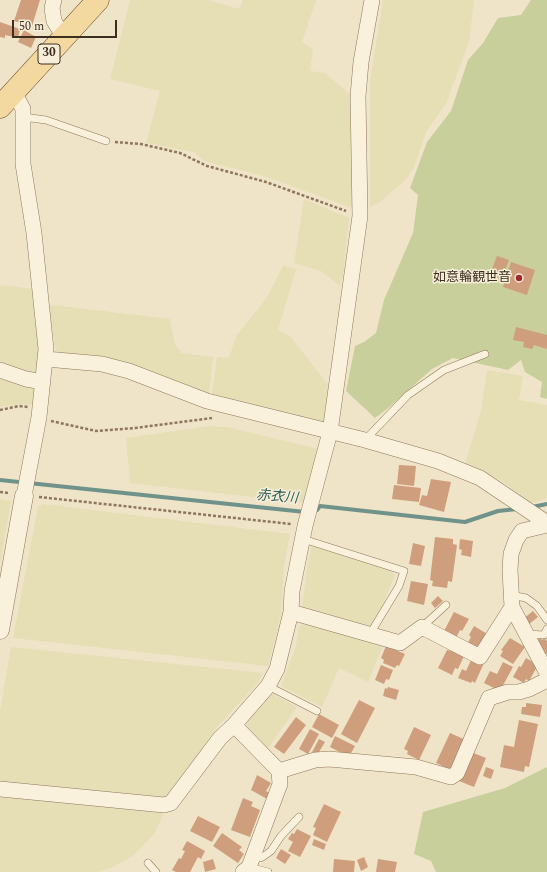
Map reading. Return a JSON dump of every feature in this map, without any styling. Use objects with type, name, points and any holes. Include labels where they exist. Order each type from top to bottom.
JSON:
[{"type":"main road","name":"30","points":[[0,108],[98,0]]},
{"type":"street","points":[[54,0],[52,8],[54,21],[64,37]]},
{"type":"street","points":[[0,789],[164,805],[171,803],[220,738],[234,725],[268,686],[278,670],[291,612],[292,591],[304,533],[330,432],[360,216],[358,96],[361,62],[372,0]]},
{"type":"street","points":[[0,630],[39,412],[46,359],[42,298],[35,240],[23,164],[23,117],[21,104],[14,92]]},
{"type":"street","points":[[46,359],[102,364],[129,371],[207,401],[365,440],[438,461],[480,478],[547,524]]},
{"type":"street","points":[[0,370],[26,379],[43,382]]},
{"type":"street","points":[[547,524],[522,531],[516,540],[511,554],[510,570],[512,601],[525,634],[547,673]]},
{"type":"street","points":[[291,612],[400,643],[422,627],[480,657],[512,601]]},
{"type":"street","points":[[279,771],[315,760],[329,759],[416,767],[451,777],[457,773],[489,698],[508,692],[519,692],[529,689],[547,680]]},
{"type":"street","points":[[234,725],[279,771],[280,784],[248,865]]},
{"type":"lane","points":[[23,117],[46,120],[106,141]]},
{"type":"lane","points":[[365,440],[414,391],[444,370],[485,354]]},
{"type":"lane","points":[[304,533],[404,571],[399,586],[370,634]]},
{"type":"lane","points":[[512,601],[526,598],[537,606],[547,620]]},
{"type":"lane","points":[[422,627],[446,605]]},
{"type":"lane","points":[[525,634],[544,635],[547,629]]},
{"type":"lane","points":[[268,686],[317,711]]},
{"type":"lane","points":[[248,865],[271,851],[298,817]]},
{"type":"lane","points":[[148,863],[156,872]]},
{"type":"lane","points":[[248,865],[268,872]]},
{"type":"path","points":[[106,141],[141,144],[180,153],[207,166],[266,182],[360,216]]},
{"type":"path","points":[[0,410],[19,406],[39,412],[61,424],[96,431],[135,428],[205,418],[216,418]]},
{"type":"path","points":[[24,496],[304,533]]},
{"type":"shaded area","points":[[130,0],[208,0],[239,9],[243,0],[316,0],[302,42],[313,49],[310,71],[325,73],[351,95],[355,209],[264,176],[204,161],[194,152],[146,143],[160,91],[110,79]]},
{"type":"shaded area","points":[[383,0],[474,0],[469,42],[446,104],[426,132],[414,167],[405,180],[380,202],[370,207],[370,81]]},
{"type":"shaded area","points":[[304,199],[349,218],[343,276],[340,286],[321,271],[294,263]]},
{"type":"shaded area","points":[[283,266],[296,269],[278,330],[290,336],[330,387],[326,420],[321,424],[212,394],[217,357],[229,358],[236,336],[266,299]]},
{"type":"shaded area","points":[[0,285],[33,289],[38,340],[38,376],[0,364]]},
{"type":"shaded area","points":[[53,305],[170,319],[175,344],[181,353],[213,357],[209,395],[145,370],[60,355],[56,352],[48,307]]},
{"type":"shaded area","points":[[487,370],[523,376],[519,400],[547,405],[547,498],[531,503],[502,481],[465,464],[481,411]]},
{"type":"shaded area","points":[[0,374],[35,383],[35,405],[20,404],[0,407]]},
{"type":"shaded area","points":[[209,426],[227,427],[318,449],[305,503],[130,483],[126,438]]},
{"type":"shaded area","points":[[0,499],[11,501],[0,564]]},
{"type":"shaded area","points":[[43,504],[290,534],[284,567],[281,615],[268,666],[13,638],[38,507]]},
{"type":"shaded area","points":[[312,545],[390,570],[395,575],[380,612],[371,626],[302,608],[308,562]]},
{"type":"shaded area","points":[[304,623],[383,646],[368,682],[339,668],[322,707],[281,686],[296,646],[299,627]]},
{"type":"shaded area","points":[[11,647],[263,673],[257,684],[217,727],[170,795],[163,799],[0,782],[0,711]]},
{"type":"shaded area","points":[[268,694],[273,694],[297,707],[266,751],[247,733],[247,726],[248,718]]},
{"type":"shaded area","points":[[0,795],[164,813],[154,834],[134,855],[113,867],[98,872],[0,872]]},
{"type":"green space","points":[[531,0],[547,0],[547,399],[540,397],[542,382],[525,372],[521,360],[508,370],[453,358],[432,369],[375,418],[346,391],[355,346],[364,342],[376,333],[384,300],[413,233],[418,195],[410,188],[427,142],[451,111],[468,60],[483,43],[498,18],[521,15]]},
{"type":"green space","points":[[547,767],[547,872],[436,872],[431,861],[414,854],[423,812],[505,788]]},
{"type":"building","points":[[21,0],[40,0],[32,26],[14,21]]},
{"type":"building","points":[[0,22],[20,29],[18,38],[5,35],[5,38],[0,37]]},
{"type":"building","points":[[24,30],[36,37],[31,48],[18,42]]},
{"type":"building","points":[[497,256],[509,260],[502,278],[490,274]]},
{"type":"building","name":"如意輪観世音","points":[[511,262],[535,270],[527,295],[503,287]]},
{"type":"building","points":[[516,327],[547,335],[547,349],[534,345],[532,349],[523,347],[524,342],[513,340]]},
{"type":"building","points":[[399,465],[416,466],[414,486],[397,484]]},
{"type":"building","points":[[431,479],[451,482],[444,512],[419,505],[422,495],[427,496]]},
{"type":"building","points":[[394,485],[421,488],[419,502],[392,499]]},
{"type":"building","points":[[435,537],[453,539],[453,544],[457,545],[452,582],[448,581],[447,588],[432,586],[433,581],[430,580]]},
{"type":"building","points":[[460,539],[473,541],[471,557],[461,555],[462,550],[459,549]]},
{"type":"building","points":[[413,543],[425,546],[421,566],[409,564]]},
{"type":"building","points":[[411,581],[428,584],[424,605],[407,601]]},
{"type":"building","points":[[438,596],[443,601],[435,608],[431,603]]},
{"type":"building","points":[[533,611],[538,617],[528,625],[523,619]]},
{"type":"building","points":[[454,612],[469,619],[462,631],[460,630],[456,638],[444,631]]},
{"type":"building","points":[[474,626],[489,635],[478,650],[467,644],[471,637],[469,635]]},
{"type":"building","points":[[510,638],[525,647],[513,664],[500,656],[503,651],[501,650]]},
{"type":"building","points":[[540,638],[542,640],[544,638],[547,641],[547,654],[544,656],[535,642]]},
{"type":"building","points":[[386,646],[405,654],[399,666],[397,665],[395,668],[383,663],[384,660],[381,658]]},
{"type":"building","points":[[452,648],[465,654],[458,669],[455,668],[452,675],[438,668],[447,650],[451,651]]},
{"type":"building","points":[[472,658],[484,663],[475,683],[458,678],[462,669],[466,671]]},
{"type":"building","points":[[526,658],[538,665],[529,681],[526,679],[524,683],[513,677],[519,666],[521,667]]},
{"type":"building","points":[[503,662],[513,667],[501,689],[497,687],[496,689],[484,683],[490,671],[497,674]]},
{"type":"building","points":[[381,665],[393,670],[389,680],[386,679],[384,684],[375,680]]},
{"type":"building","points":[[388,687],[399,690],[396,700],[383,696],[385,688],[387,689]]},
{"type":"building","points":[[359,700],[375,708],[357,743],[341,734]]},
{"type":"building","points":[[526,703],[542,705],[540,717],[521,714],[522,707],[526,707]]},
{"type":"building","points":[[319,714],[339,725],[332,738],[312,727]]},
{"type":"building","points":[[296,717],[306,725],[284,754],[274,747]]},
{"type":"building","points":[[519,720],[538,724],[529,767],[525,766],[524,772],[500,767],[504,745],[514,747]]},
{"type":"building","points":[[414,727],[431,735],[419,760],[407,754],[408,751],[404,749]]},
{"type":"building","points":[[310,729],[319,734],[308,754],[299,749]]},
{"type":"building","points":[[450,733],[466,740],[451,770],[436,763]]},
{"type":"building","points":[[335,736],[355,746],[349,757],[330,747]]},
{"type":"building","points":[[319,739],[325,742],[316,757],[311,754]]},
{"type":"building","points":[[471,752],[486,758],[474,787],[459,781]]},
{"type":"building","points":[[486,767],[494,770],[491,779],[483,776]]},
{"type":"building","points":[[257,775],[271,783],[266,791],[270,793],[267,799],[251,790]]},
{"type":"building","points":[[243,798],[253,802],[251,806],[260,810],[250,837],[231,830]]},
{"type":"building","points":[[324,804],[341,812],[327,842],[313,835],[316,828],[313,827]]},
{"type":"building","points":[[198,816],[220,827],[212,842],[190,831]]},
{"type":"building","points":[[297,829],[311,836],[300,857],[288,851],[293,842],[288,839]]},
{"type":"building","points":[[222,833],[242,847],[239,850],[244,854],[238,863],[213,846]]},
{"type":"building","points":[[314,839],[326,844],[324,850],[312,845]]},
{"type":"building","points":[[187,841],[205,851],[201,859],[198,857],[190,872],[176,872],[172,870],[179,858],[181,859],[185,851],[182,850]]},
{"type":"building","points":[[281,849],[291,855],[285,864],[276,858]]},
{"type":"building","points":[[364,857],[368,867],[361,871],[357,860]]},
{"type":"building","points":[[213,859],[216,869],[205,872],[203,862]]},
{"type":"building","points":[[334,859],[355,861],[354,872],[333,872]]},
{"type":"building","points":[[378,859],[397,862],[395,872],[376,872]]},
{"type":"waterway","name":"赤衣川","points":[[0,480],[305,512]]},
{"type":"waterway","name":"赤衣川","points":[[532,507],[547,504]]},
{"type":"waterway","name":"赤衣川","points":[[312,511],[317,510],[320,506],[465,522],[498,511],[517,509]]},
{"type":"place","name":"如意輪観世音","points":[[519,278]]}]
